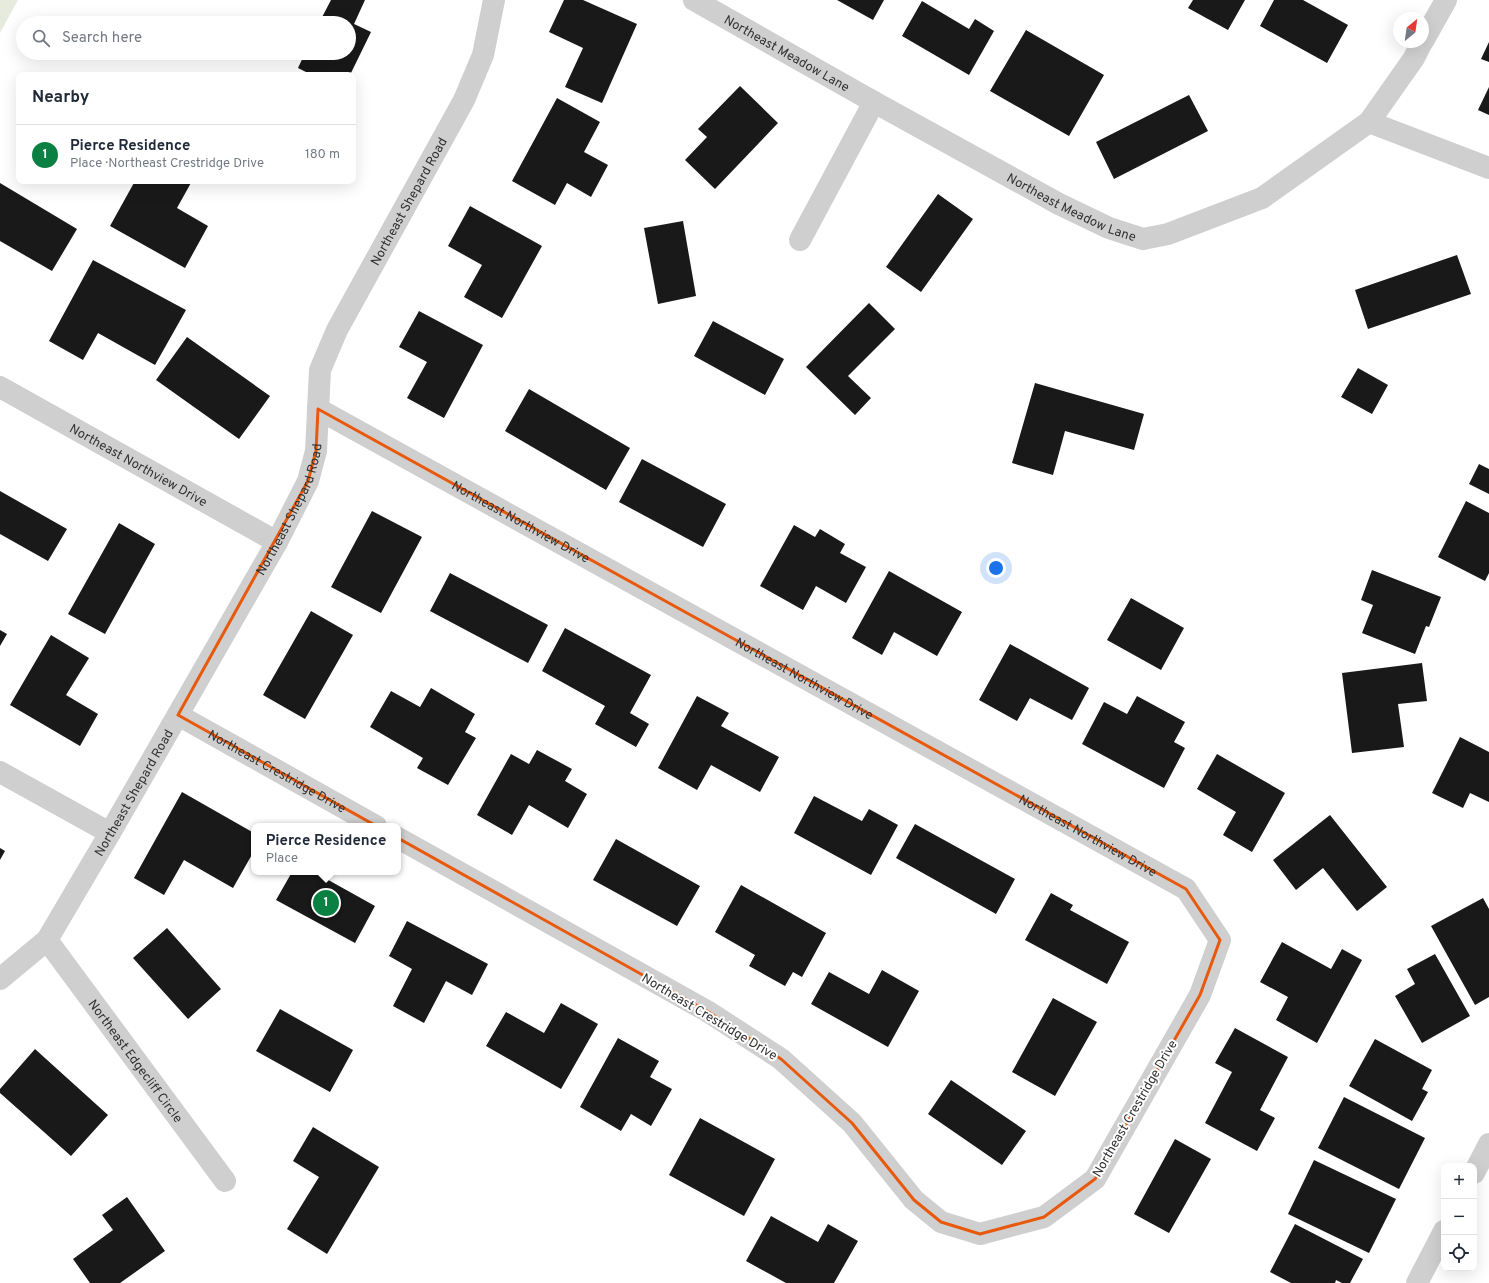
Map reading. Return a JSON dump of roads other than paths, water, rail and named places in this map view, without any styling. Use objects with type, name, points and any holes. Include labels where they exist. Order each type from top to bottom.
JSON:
[{"type":"street","name":"Northeast Shepard Road","points":[[0,979],[47,940],[277,542],[308,481],[316,451],[320,370],[337,330],[464,100],[483,55],[494,0]]},
{"type":"street","name":"Northeast Meadow Lane","points":[[694,0],[874,102],[1059,204],[1109,228],[1143,239],[1168,234],[1262,198],[1369,122],[1420,48]]},
{"type":"street","name":"Northeast Meadow Lane","points":[[1429,31],[1446,0]]},
{"type":"street","points":[[800,240],[874,102]]},
{"type":"street","points":[[1369,122],[1489,168]]},
{"type":"street","name":"Northeast Northview Drive","points":[[0,387],[277,542]]},
{"type":"street","name":"Northeast Northview Drive","points":[[318,409],[1186,889],[1220,940],[1200,995]]},
{"type":"street","name":"Northeast Crestridge Drive","points":[[178,715],[371,823]]},
{"type":"street","points":[[0,772],[110,833]]},
{"type":"street","name":"Northeast Crestridge Drive","points":[[401,840],[707,1011],[781,1059],[852,1123],[914,1200],[941,1222],[980,1234],[1044,1217],[1095,1179],[1200,995]]},
{"type":"street","name":"Northeast Edgecliff Circle","points":[[47,940],[225,1181]]},
{"type":"street","points":[[1477,1167],[1489,1144]]},
{"type":"street","points":[[1417,1283],[1442,1235]]},
{"type":"place","name":"Pierce Residence","points":[[326,903]]}]
